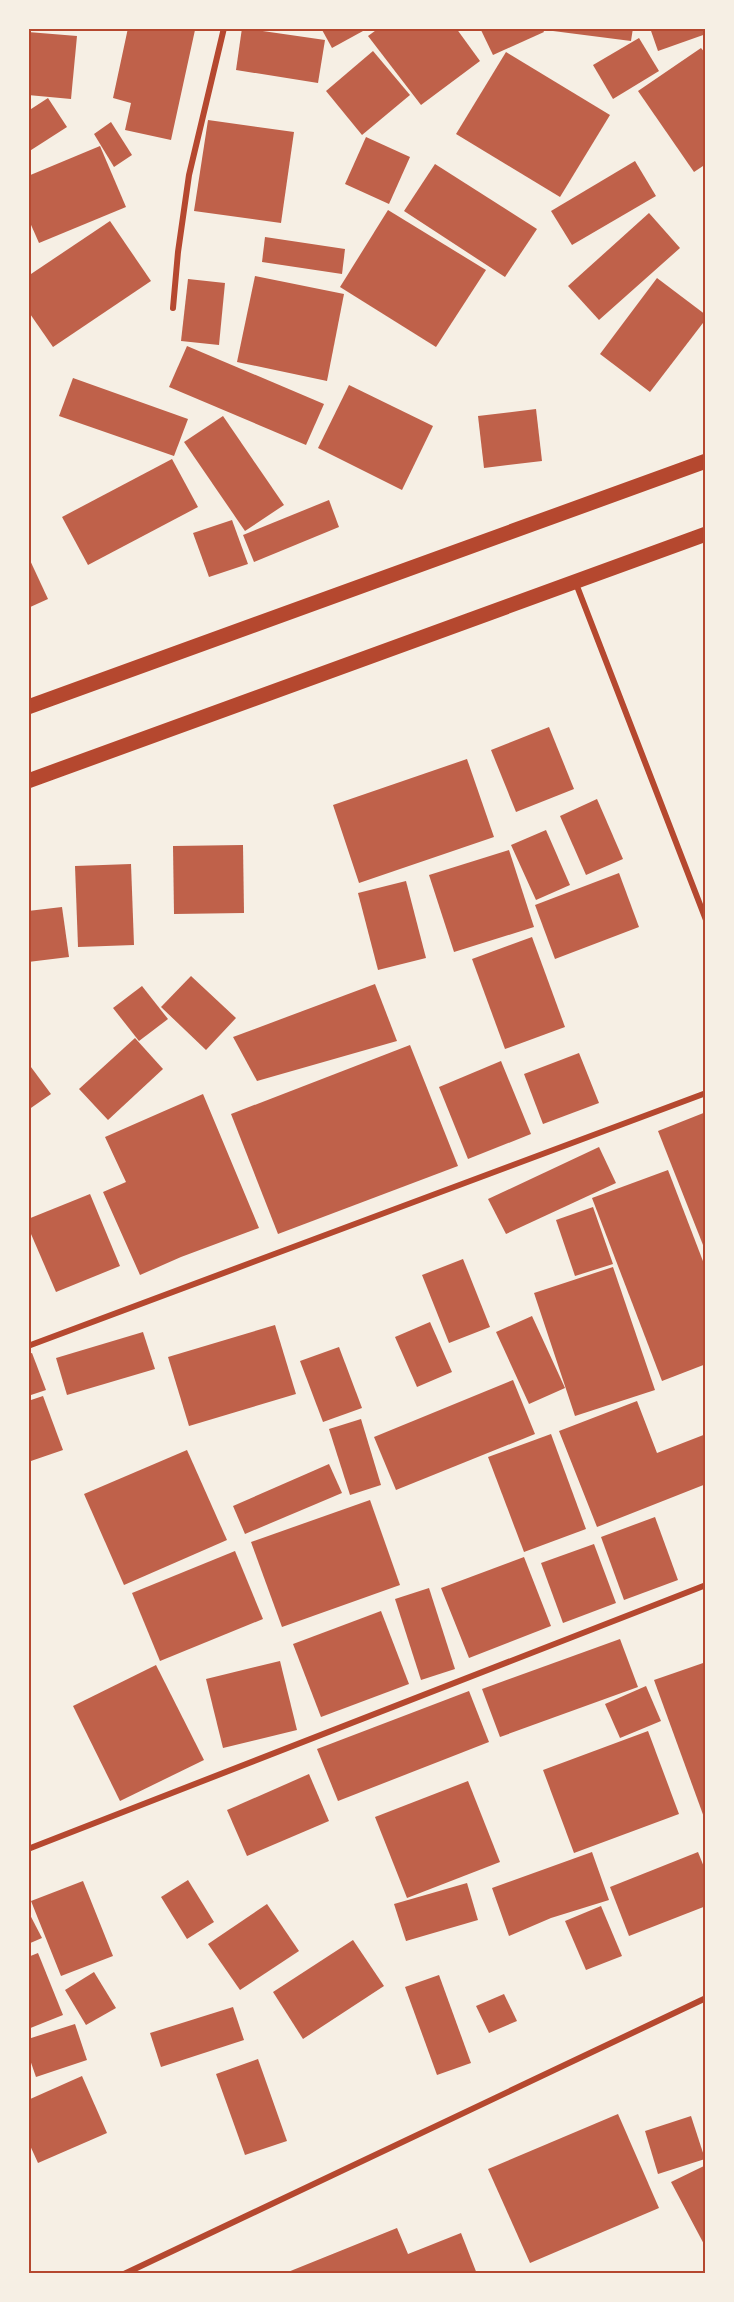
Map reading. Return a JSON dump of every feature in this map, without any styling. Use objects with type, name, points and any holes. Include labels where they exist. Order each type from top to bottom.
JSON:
[{"type":"main road","points":[[28,707],[705,461]]},
{"type":"main road","points":[[28,781],[705,534]]},
{"type":"street","points":[[173,308],[189,175],[224,28]]},
{"type":"street","points":[[575,581],[705,920]]},
{"type":"street","points":[[28,1346],[705,1093]]},
{"type":"street","points":[[28,1849],[705,1585]]},
{"type":"street","points":[[124,2274],[705,1998]]},
{"type":"building","points":[[128,28],[195,30],[171,140],[125,130],[131,103],[113,98]]},
{"type":"building","points":[[242,28],[325,40],[318,83],[236,70]]},
{"type":"building","points":[[321,28],[362,28],[363,31],[332,48]]},
{"type":"building","points":[[379,28],[456,28],[480,61],[421,105],[368,36]]},
{"type":"building","points":[[480,28],[542,28],[544,32],[493,55]]},
{"type":"building","points":[[554,28],[633,28],[631,41],[553,31]]},
{"type":"building","points":[[650,28],[706,28],[706,34],[658,51]]},
{"type":"building","points":[[28,32],[77,36],[71,99],[28,95]]},
{"type":"building","points":[[639,38],[659,71],[613,99],[593,65]]},
{"type":"building","points":[[701,48],[706,54],[706,164],[694,172],[638,91]]},
{"type":"building","points":[[373,51],[410,95],[362,135],[326,91]]},
{"type":"building","points":[[506,52],[610,115],[560,197],[456,134]]},
{"type":"building","points":[[48,98],[67,127],[28,152],[28,111]]},
{"type":"building","points":[[208,120],[294,132],[281,223],[194,211]]},
{"type":"building","points":[[111,122],[132,155],[114,167],[94,134]]},
{"type":"building","points":[[366,137],[410,157],[389,204],[345,184]]},
{"type":"building","points":[[100,146],[126,207],[39,243],[28,218],[28,176]]},
{"type":"building","points":[[635,161],[656,196],[572,245],[551,211]]},
{"type":"building","points":[[435,164],[537,229],[505,277],[404,211]]},
{"type":"building","points":[[388,210],[486,270],[436,347],[340,287]]},
{"type":"building","points":[[649,213],[680,248],[599,320],[568,286]]},
{"type":"building","points":[[110,221],[151,281],[53,347],[28,311],[28,276]]},
{"type":"building","points":[[265,237],[345,249],[342,274],[262,262]]},
{"type":"building","points":[[255,276],[344,294],[327,381],[237,362]]},
{"type":"building","points":[[657,278],[706,315],[706,319],[650,392],[600,354]]},
{"type":"building","points":[[188,279],[225,283],[219,345],[181,341]]},
{"type":"building","points":[[187,346],[324,404],[306,445],[169,387]]},
{"type":"building","points":[[73,378],[188,419],[174,456],[59,416]]},
{"type":"building","points":[[349,385],[433,426],[402,490],[318,448]]},
{"type":"building","points":[[536,409],[542,461],[484,468],[478,416]]},
{"type":"building","points":[[223,416],[284,505],[245,531],[184,442]]},
{"type":"building","points":[[172,459],[198,507],[88,565],[62,517]]},
{"type":"building","points":[[329,500],[339,527],[254,562],[243,535]]},
{"type":"building","points":[[232,520],[248,564],[209,577],[193,533]]},
{"type":"building","points":[[28,556],[48,599],[28,608]]},
{"type":"building","points":[[549,727],[574,789],[516,812],[491,750]]},
{"type":"building","points":[[467,759],[494,837],[359,883],[333,805]]},
{"type":"building","points":[[597,799],[623,859],[586,875],[560,816]]},
{"type":"building","points":[[546,830],[570,885],[536,900],[511,845]]},
{"type":"building","points":[[243,845],[244,913],[174,914],[173,846]]},
{"type":"building","points":[[509,850],[534,927],[454,952],[429,875]]},
{"type":"building","points":[[131,864],[134,945],[78,947],[75,866]]},
{"type":"building","points":[[619,873],[639,927],[555,959],[535,905]]},
{"type":"building","points":[[406,881],[426,958],[378,970],[358,893]]},
{"type":"building","points":[[62,907],[69,957],[28,962],[28,911]]},
{"type":"building","points":[[532,937],[565,1027],[505,1049],[472,959]]},
{"type":"building","points":[[191,976],[236,1018],[206,1050],[161,1007]]},
{"type":"building","points":[[375,984],[397,1041],[257,1081],[233,1037]]},
{"type":"building","points":[[142,986],[168,1019],[139,1041],[113,1008]]},
{"type":"building","points":[[135,1038],[163,1069],[108,1120],[79,1089]]},
{"type":"building","points":[[410,1045],[458,1166],[278,1234],[231,1114]]},
{"type":"building","points":[[579,1053],[599,1103],[543,1124],[524,1074]]},
{"type":"building","points":[[501,1061],[531,1134],[468,1159],[439,1087]]},
{"type":"building","points":[[28,1063],[51,1094],[28,1110]]},
{"type":"building","points":[[203,1094],[259,1228],[140,1275],[103,1192],[126,1182],[105,1137]]},
{"type":"building","points":[[706,1112],[706,1250],[705,1250],[658,1131]]},
{"type":"building","points":[[599,1147],[616,1183],[506,1234],[488,1199]]},
{"type":"building","points":[[668,1170],[706,1269],[706,1364],[662,1381],[592,1198]]},
{"type":"building","points":[[90,1194],[120,1266],[56,1292],[28,1227],[28,1219]]},
{"type":"building","points":[[593,1207],[613,1264],[575,1276],[556,1220]]},
{"type":"building","points":[[463,1259],[490,1327],[449,1343],[422,1275]]},
{"type":"building","points":[[613,1267],[655,1390],[575,1416],[534,1293]]},
{"type":"building","points":[[532,1316],[565,1388],[529,1404],[496,1332]]},
{"type":"building","points":[[430,1322],[452,1372],[417,1387],[395,1337]]},
{"type":"building","points":[[275,1325],[296,1394],[189,1426],[168,1357]]},
{"type":"building","points":[[143,1332],[155,1369],[67,1395],[56,1358]]},
{"type":"building","points":[[339,1347],[362,1408],[323,1422],[300,1361]]},
{"type":"building","points":[[32,1353],[46,1390],[28,1396],[28,1354]]},
{"type":"building","points":[[513,1380],[535,1434],[396,1490],[374,1437]]},
{"type":"building","points":[[43,1396],[63,1450],[28,1462],[28,1401]]},
{"type":"building","points":[[637,1401],[657,1453],[706,1434],[706,1484],[597,1527],[559,1431]]},
{"type":"building","points":[[361,1419],[381,1485],[350,1495],[329,1429]]},
{"type":"building","points":[[551,1434],[586,1529],[524,1552],[488,1457]]},
{"type":"building","points":[[187,1450],[227,1540],[124,1585],[84,1494]]},
{"type":"building","points":[[329,1464],[342,1493],[245,1534],[233,1506]]},
{"type":"building","points":[[370,1500],[400,1585],[282,1627],[251,1542]]},
{"type":"building","points":[[655,1517],[678,1580],[624,1600],[601,1537]]},
{"type":"building","points":[[594,1544],[616,1603],[563,1623],[541,1563]]},
{"type":"building","points":[[235,1551],[263,1619],[160,1661],[132,1593]]},
{"type":"building","points":[[524,1557],[551,1626],[469,1658],[441,1588]]},
{"type":"building","points":[[429,1588],[455,1669],[421,1680],[395,1599]]},
{"type":"building","points":[[381,1611],[409,1684],[321,1717],[293,1644]]},
{"type":"building","points":[[620,1639],[638,1687],[500,1737],[482,1689]]},
{"type":"building","points":[[280,1661],[297,1730],[223,1748],[206,1679]]},
{"type":"building","points":[[706,1662],[706,1820],[705,1820],[654,1680]]},
{"type":"building","points":[[156,1665],[204,1760],[120,1801],[73,1706]]},
{"type":"building","points":[[646,1686],[661,1721],[620,1738],[605,1704]]},
{"type":"building","points":[[469,1691],[489,1742],[338,1801],[317,1749]]},
{"type":"building","points":[[648,1731],[679,1814],[574,1853],[543,1770]]},
{"type":"building","points":[[309,1774],[329,1821],[247,1856],[227,1810]]},
{"type":"building","points":[[468,1781],[500,1862],[407,1898],[375,1817]]},
{"type":"building","points":[[592,1852],[609,1900],[551,1918],[509,1936],[492,1888]]},
{"type":"building","points":[[698,1852],[706,1872],[706,1906],[629,1936],[610,1887]]},
{"type":"building","points":[[188,1880],[214,1922],[187,1939],[161,1897]]},
{"type":"building","points":[[83,1881],[113,1956],[61,1976],[31,1901]]},
{"type":"building","points":[[467,1883],[478,1920],[406,1941],[394,1904]]},
{"type":"building","points":[[267,1904],[299,1951],[240,1990],[208,1944]]},
{"type":"building","points":[[601,1906],[622,1956],[586,1970],[565,1921]]},
{"type":"building","points":[[28,1911],[42,1938],[28,1944]]},
{"type":"building","points":[[353,1940],[384,1986],[303,2039],[273,1992]]},
{"type":"building","points":[[38,1953],[63,2015],[28,2029],[28,1957]]},
{"type":"building","points":[[94,1972],[116,2008],[86,2025],[65,1990]]},
{"type":"building","points":[[439,1975],[471,2063],[437,2075],[405,1987]]},
{"type":"building","points":[[504,1994],[517,2021],[489,2033],[476,2006]]},
{"type":"building","points":[[233,2007],[244,2040],[161,2067],[150,2033]]},
{"type":"building","points":[[75,2024],[87,2060],[36,2077],[28,2054],[28,2039]]},
{"type":"building","points":[[258,2059],[287,2141],[245,2155],[216,2074]]},
{"type":"building","points":[[82,2076],[107,2133],[38,2163],[28,2141],[28,2100]]},
{"type":"building","points":[[618,2114],[659,2208],[530,2263],[488,2169]]},
{"type":"building","points":[[691,2116],[705,2159],[658,2174],[645,2131]]},
{"type":"building","points":[[706,2165],[706,2248],[671,2182]]},
{"type":"building","points":[[397,2228],[408,2254],[461,2233],[477,2274],[283,2274]]}]
